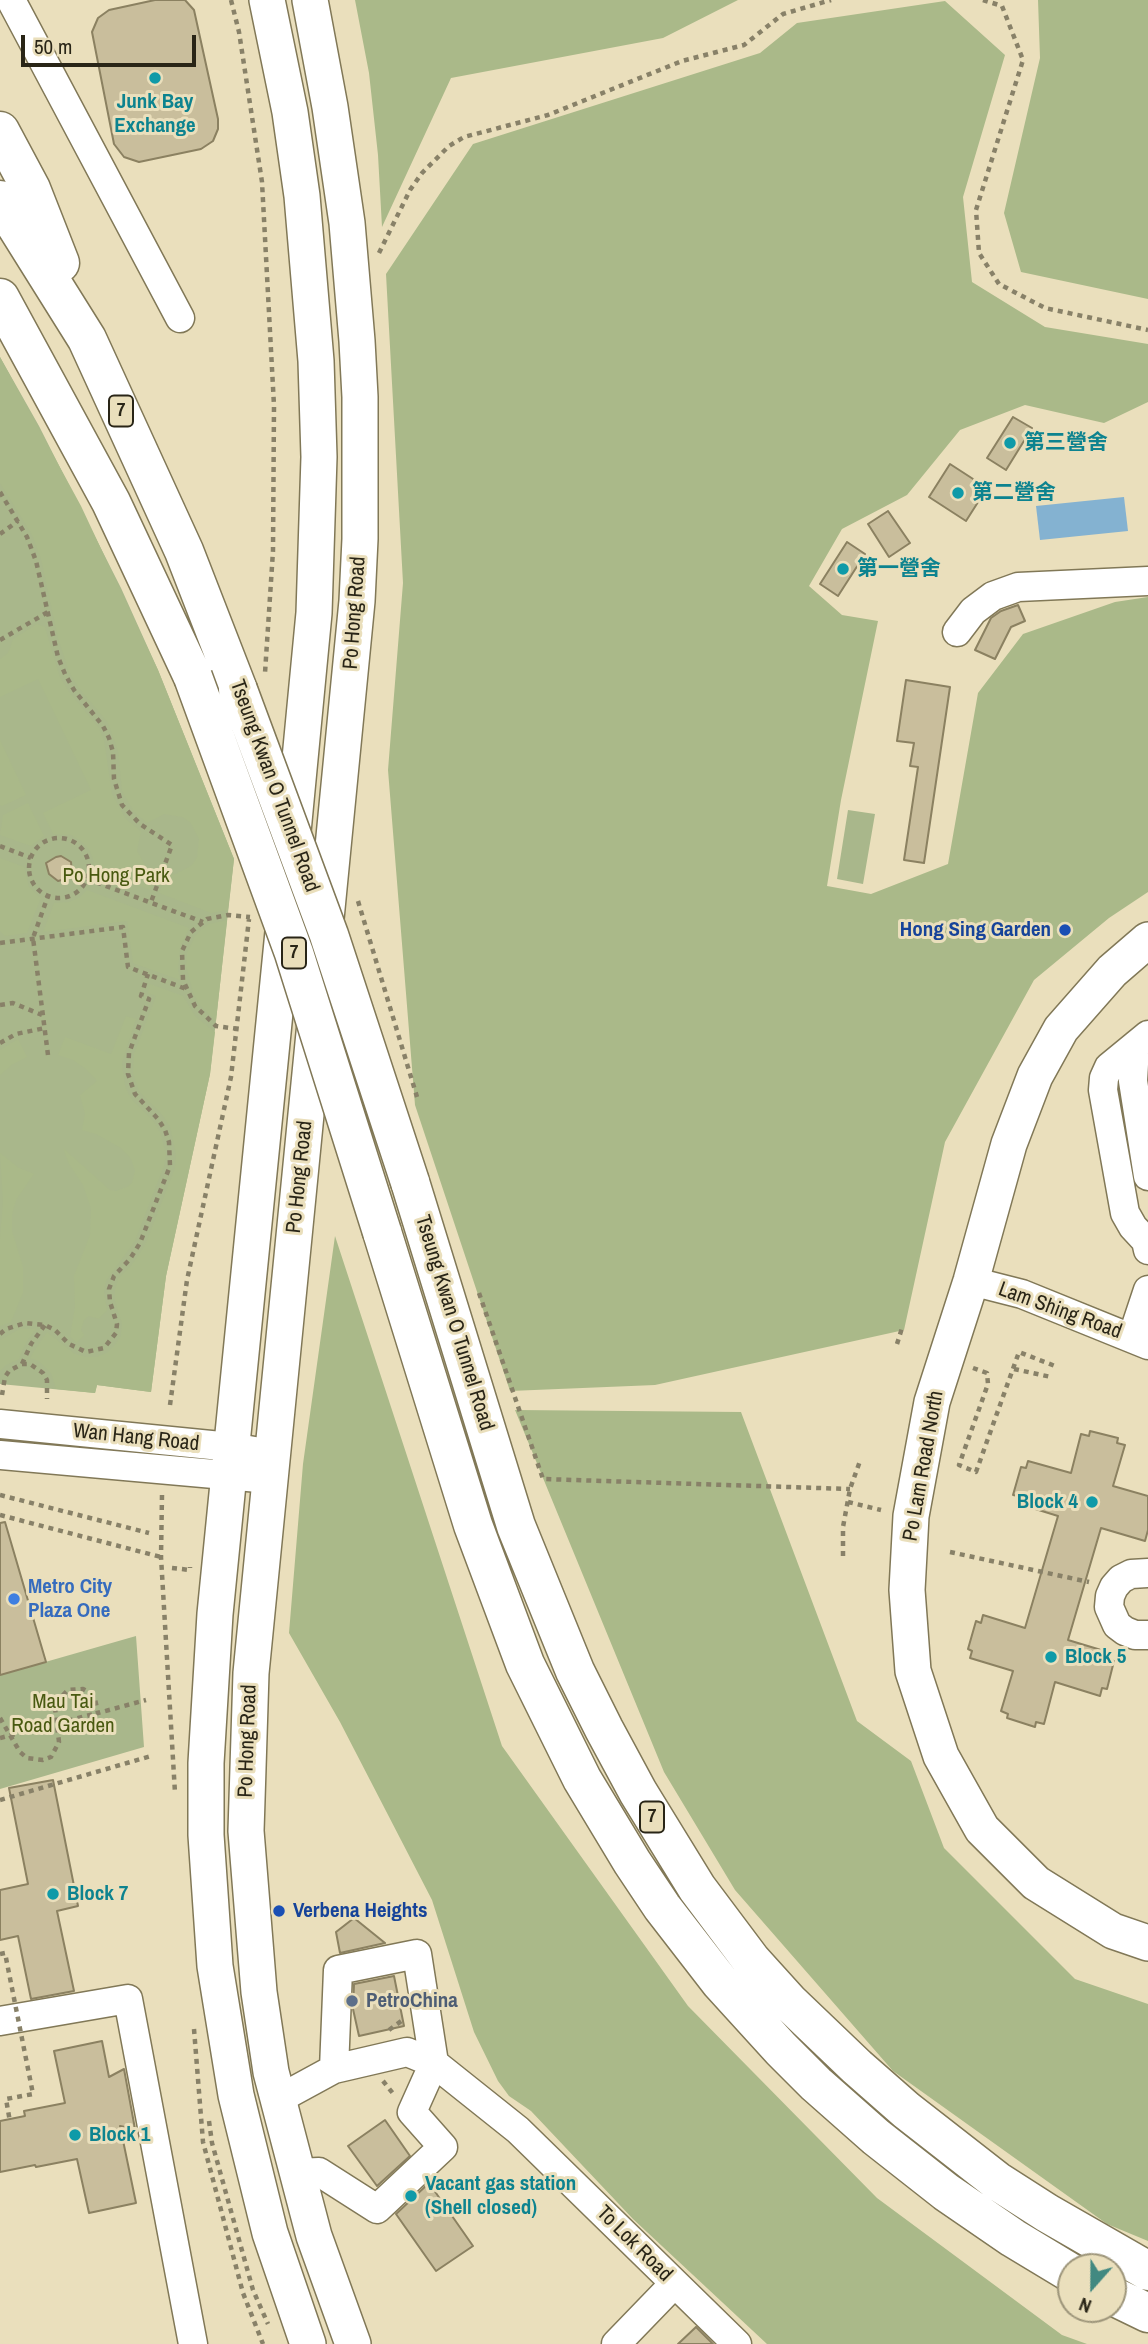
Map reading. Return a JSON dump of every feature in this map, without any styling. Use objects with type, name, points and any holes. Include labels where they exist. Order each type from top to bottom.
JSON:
[{"type":"highway","points":[[0,131],[31,189],[87,339]]},
{"type":"highway","name":"Tseung Kwan O Tunnel Road","points":[[0,200],[87,339],[184,551],[229,664],[329,935],[411,1182],[516,1526],[575,1671],[638,1792],[685,1871],[751,1960],[820,2033],[876,2084],[950,2145],[998,2180],[1047,2213],[1148,2271]]},
{"type":"highway","name":"Tseung Kwan O Tunnel Road","points":[[0,298],[111,502],[193,677],[294,953],[473,1525],[521,1654],[576,1768],[662,1907],[720,1982],[780,2049],[876,2137],[946,2192],[1057,2265]]},
{"type":"highway","points":[[1127,2303],[1148,2313]]},
{"type":"main road","name":"Po Hong Road","points":[[267,0],[290,112],[310,281],[319,457],[318,537],[307,702],[215,1614],[206,1763],[206,1835],[215,1966],[224,2031],[253,2171],[285,2281],[308,2344]]},
{"type":"main road","name":"Po Hong Road","points":[[310,0],[339,166],[354,295],[360,397],[360,539],[353,653],[251,1673],[246,1820],[259,1992],[277,2100],[324,2267],[353,2344]]},
{"type":"main road","name":"Po Lam Road North","points":[[1148,940],[1112,971],[1061,1029],[1035,1076],[1009,1144],[971,1281],[932,1402],[911,1516],[907,1590],[913,1671],[941,1756],[982,1829],[1036,1883],[1113,1931],[1148,1943]]},
{"type":"street","points":[[11,0],[180,318]]},
{"type":"street","points":[[957,632],[972,611],[993,596],[1017,587],[1148,581]]},
{"type":"street","points":[[1142,1041],[1133,1081],[1148,1176]]},
{"type":"street","points":[[1142,1041],[1109,1067],[1103,1090],[1125,1213],[1133,1227],[1147,1241]]},
{"type":"street","name":"Lam Shing Road","points":[[971,1281],[1022,1294],[1140,1341]]},
{"type":"street","points":[[1140,1341],[1148,1290]]},
{"type":"street","name":"Wan Hang Road","points":[[0,1424],[230,1462],[271,1466]]},
{"type":"street","name":"Wan Hang Road","points":[[0,1455],[230,1462]]},
{"type":"street","points":[[1148,1573],[1131,1573],[1121,1579],[1114,1587],[1109,1607],[1117,1625],[1135,1635],[1148,1635]]},
{"type":"street","points":[[296,2173],[319,2172],[377,2208],[443,2147],[412,2112],[434,2063],[417,1954],[338,1970],[334,2069]]},
{"type":"street","points":[[0,2021],[128,1999],[193,2344]]},
{"type":"street","points":[[277,2100],[334,2069],[407,2052],[434,2063]]},
{"type":"street","name":"To Lok Road","points":[[434,2063],[518,2130],[737,2344]]},
{"type":"street","points":[[616,2344],[674,2284]]},
{"type":"path","points":[[387,235],[422,173],[449,146],[464,137],[548,116],[682,61],[744,44],[783,14],[831,0]]},
{"type":"path","points":[[983,0],[1002,6],[1023,60],[976,210],[979,253],[999,284],[1045,308],[1148,330]]},
{"type":"path","points":[[0,492],[18,521],[36,561],[58,657],[65,674],[109,738],[113,752],[114,779],[122,804],[140,824],[172,845],[150,902]]},
{"type":"path","points":[[0,534],[18,521]]},
{"type":"path","points":[[0,640],[48,612]]},
{"type":"path","points":[[51,839],[69,840],[84,852],[89,869],[87,878],[76,893],[58,898],[48,896],[40,892],[30,876],[31,858],[42,843],[51,839]]},
{"type":"path","points":[[0,846],[31,858]]},
{"type":"path","points":[[87,878],[203,922]]},
{"type":"path","points":[[48,896],[33,938],[48,1055]]},
{"type":"path","points":[[245,1030],[216,1027],[195,1006],[186,989],[181,966],[182,951],[191,932],[203,922],[228,915],[257,918]]},
{"type":"path","points":[[0,943],[123,927],[128,967],[186,989]]},
{"type":"path","points":[[0,1334],[25,1323],[45,1325],[77,1349],[86,1352],[104,1348],[111,1342],[117,1324],[109,1289],[114,1276],[140,1243],[170,1166],[169,1142],[165,1130],[135,1094],[128,1074],[129,1053],[149,999],[141,996],[148,974]]},
{"type":"path","points":[[0,1005],[13,1003],[43,1015]]},
{"type":"path","points":[[0,1043],[16,1034],[45,1028]]},
{"type":"path","points":[[22,1364],[31,1344],[45,1325]]},
{"type":"path","points":[[897,1343],[902,1328]]},
{"type":"path","points":[[973,1368],[987,1373],[988,1384],[958,1465],[976,1472],[1020,1352],[1055,1366]]},
{"type":"path","points":[[2,1395],[5,1377],[9,1371],[22,1364],[30,1364],[43,1373],[47,1380],[47,1399]]},
{"type":"path","points":[[1014,1369],[1051,1377]]},
{"type":"path","points":[[843,1556],[843,1527],[850,1489],[860,1461]]},
{"type":"path","points":[[543,1479],[850,1489]]},
{"type":"path","points":[[0,1495],[149,1533]]},
{"type":"path","points":[[848,1502],[881,1510]]},
{"type":"path","points":[[0,1515],[161,1557]]},
{"type":"path","points":[[950,1552],[1114,1587]]},
{"type":"path","points":[[0,1718],[27,1758],[43,1760],[51,1756],[59,1742],[55,1708],[57,1701],[68,1690],[83,1689],[90,1693],[95,1699],[98,1713]]},
{"type":"path","points":[[0,1738],[146,1700]]},
{"type":"path","points":[[0,1800],[151,1756]]},
{"type":"path","points":[[0,1954],[5,1953],[33,2094],[6,2099],[10,2122]]},
{"type":"green space","points":[[355,0],[738,0],[663,38],[451,78],[382,227],[369,73]]},
{"type":"green space","points":[[1038,0],[1148,0],[1148,299],[1021,272],[1004,213],[1040,58]]},
{"type":"green space","points":[[945,1],[1005,55],[963,197],[972,282],[1045,327],[1148,344],[1148,402],[1104,423],[1025,405],[960,430],[907,495],[842,529],[809,586],[842,615],[878,621],[841,800],[827,886],[871,894],[948,864],[978,693],[1023,634],[1115,602],[1148,597],[1148,892],[1109,918],[1034,980],[945,1142],[904,1330],[655,1385],[510,1391],[415,1105],[388,770],[403,583],[386,274],[473,144],[760,53],[797,23]]},
{"type":"green space","name":"Po Hong Park","points":[[0,357],[39,426],[121,588],[158,670],[234,859],[210,1074],[166,1276],[151,1392],[97,1385],[95,1393],[0,1384]]},
{"type":"green space","points":[[0,357],[81,506],[158,670],[234,859],[228,910],[211,913],[159,893],[166,875],[176,874],[192,865],[197,857],[199,839],[190,822],[182,817],[164,814],[147,823],[134,812],[122,791],[118,751],[108,723],[69,672],[58,638],[41,559],[32,535],[0,483]]},
{"type":"green space","points":[[37,624],[45,627],[60,677],[99,728],[104,740],[112,794],[126,819],[141,831],[137,851],[147,868],[156,873],[150,890],[94,869],[89,849],[71,835],[53,834],[43,813],[91,790],[38,679],[0,697],[0,659],[8,653],[13,639]]},
{"type":"green space","points":[[0,740],[26,795],[2,806],[0,805]]},
{"type":"green space","points":[[28,803],[44,836],[31,846],[0,835],[3,815]]},
{"type":"green space","points":[[848,810],[875,814],[863,884],[837,879]]},
{"type":"green space","points":[[0,858],[24,867],[29,887],[41,898],[27,933],[5,936],[0,931]]},
{"type":"green space","points":[[87,890],[189,928],[180,948],[180,980],[133,963],[127,921],[43,932],[54,903],[69,902],[79,898]]},
{"type":"green space","points":[[227,920],[216,1021],[199,1004],[193,992],[186,966],[187,953],[195,936],[202,929],[209,924]]},
{"type":"green space","points":[[150,984],[183,996],[196,1017],[215,1032],[210,1074],[166,1276],[151,1392],[97,1385],[95,1393],[56,1389],[51,1373],[39,1361],[30,1358],[47,1332],[75,1354],[86,1357],[107,1353],[115,1345],[121,1335],[122,1324],[115,1301],[118,1279],[145,1245],[175,1168],[176,1154],[170,1127],[139,1091],[133,1073],[134,1054],[156,996],[148,993]]},
{"type":"green space","points":[[126,1016],[136,1019],[122,1063],[125,1086],[130,1097],[154,1122],[160,1132],[166,1154],[164,1166],[135,1241],[106,1281],[104,1292],[107,1310],[99,1319],[89,1316],[84,1320],[81,1330],[84,1335],[77,1343],[70,1337],[75,1307],[74,1276],[90,1235],[91,1209],[83,1185],[69,1164],[63,1148],[110,1190],[127,1187],[132,1183],[135,1171],[131,1159],[121,1148],[96,1134],[82,1130],[85,1114],[80,1095],[97,1081],[73,1060],[58,1055],[65,1037],[111,1054]]},
{"type":"green space","points":[[18,1039],[27,1057],[0,1075],[0,1050]]},
{"type":"green space","points":[[0,1153],[19,1168],[34,1174],[16,1200],[12,1215],[12,1231],[23,1267],[23,1293],[11,1322],[0,1326],[3,1201]]},
{"type":"green space","points":[[335,1236],[502,1746],[688,2006],[877,2198],[1062,2335],[1087,2344],[767,2344],[633,2219],[531,2111],[509,2096],[498,2081],[474,2032],[432,1900],[340,1722],[289,1633],[303,1464]]},
{"type":"green space","points":[[20,1329],[36,1329],[19,1359],[0,1371],[0,1340]]},
{"type":"green space","points":[[515,1410],[741,1412],[857,1721],[911,1761],[944,1848],[1075,1979],[1148,2004],[1148,2241],[1107,2224],[893,2071],[735,1890],[664,1772]]},
{"type":"green space","name":"Mau Tai Road Garden","points":[[136,1636],[144,1747],[0,1789],[0,1675]]},
{"type":"water","points":[[1124,497],[1128,531],[1040,540],[1036,506]]},
{"type":"building","name":"Junk Bay Exchange","points":[[155,0],[185,0],[194,10],[218,129],[213,141],[201,149],[139,162],[124,157],[114,144],[92,32],[98,18],[109,10]]},
{"type":"building","name":"第三營舍","points":[[1013,417],[1032,428],[1006,470],[987,458]]},
{"type":"building","name":"第二營舍","points":[[950,464],[987,488],[966,521],[929,497]]},
{"type":"building","points":[[888,511],[910,543],[889,557],[868,524]]},
{"type":"building","name":"第一營舍","points":[[847,542],[865,554],[838,596],[820,584]]},
{"type":"building","points":[[1018,605],[1025,621],[1011,627],[995,659],[975,650],[991,618]]},
{"type":"building","points":[[906,680],[950,687],[924,863],[904,860],[918,767],[910,766],[914,743],[897,741]]},
{"type":"building","points":[[61,856],[71,862],[72,873],[69,878],[58,881],[49,874],[46,863]]},
{"type":"building","points":[[1090,1431],[1118,1438],[1117,1443],[1125,1445],[1113,1486],[1148,1496],[1148,1530],[1145,1541],[1101,1528],[1068,1640],[1111,1653],[1109,1660],[1114,1661],[1107,1689],[1102,1688],[1100,1696],[1055,1682],[1044,1724],[1036,1722],[1035,1727],[1007,1718],[1008,1714],[1001,1711],[1013,1671],[970,1658],[972,1651],[968,1649],[976,1621],[981,1623],[983,1615],[1025,1628],[1058,1516],[1016,1503],[1018,1496],[1013,1495],[1021,1467],[1026,1468],[1028,1461],[1071,1473],[1081,1434],[1089,1436]]},
{"type":"building","name":"Metro City Plaza One","points":[[5,1522],[46,1662],[0,1675],[0,1523]]},
{"type":"building","name":"Block 7","points":[[53,1780],[78,1906],[57,1911],[74,1991],[31,1999],[18,1936],[0,1940],[0,1890],[28,1884],[9,1788]]},
{"type":"building","points":[[354,1918],[385,1943],[340,1953],[336,1932]]},
{"type":"building","points":[[394,1976],[404,2026],[359,2036],[353,2009],[354,1984]]},
{"type":"building","name":"Block 1","points":[[102,2041],[109,2077],[124,2069],[135,2129],[120,2126],[136,2203],[89,2213],[77,2159],[0,2172],[0,2121],[25,2116],[24,2111],[65,2103],[54,2051]]},
{"type":"building","points":[[385,2120],[410,2156],[377,2186],[348,2146]]},
{"type":"building","points":[[429,2183],[473,2246],[436,2271],[396,2214]]},
{"type":"building","points":[[696,2327],[713,2344],[678,2344]]},
{"type":"place","name":"Junk Bay Exchange","points":[[155,78]]},
{"type":"place","name":"第三營舍","points":[[1010,443]]},
{"type":"place","name":"第二營舍","points":[[958,493]]},
{"type":"place","name":"第一營舍","points":[[843,569]]},
{"type":"place","name":"Hong Sing Garden","points":[[1065,930]]},
{"type":"place","name":"Block 4","points":[[1092,1502]]},
{"type":"place","name":"Metro City Plaza One","points":[[14,1599]]},
{"type":"place","name":"Block 5","points":[[1051,1657]]},
{"type":"place","name":"Block 7","points":[[53,1894]]},
{"type":"place","name":"Verbena Heights","points":[[279,1911]]},
{"type":"place","name":"PetroChina","points":[[352,2001]]},
{"type":"place","name":"Block 1","points":[[75,2135]]},
{"type":"place","name":"Vacant gas station (Shell closed)","points":[[411,2196]]}]
